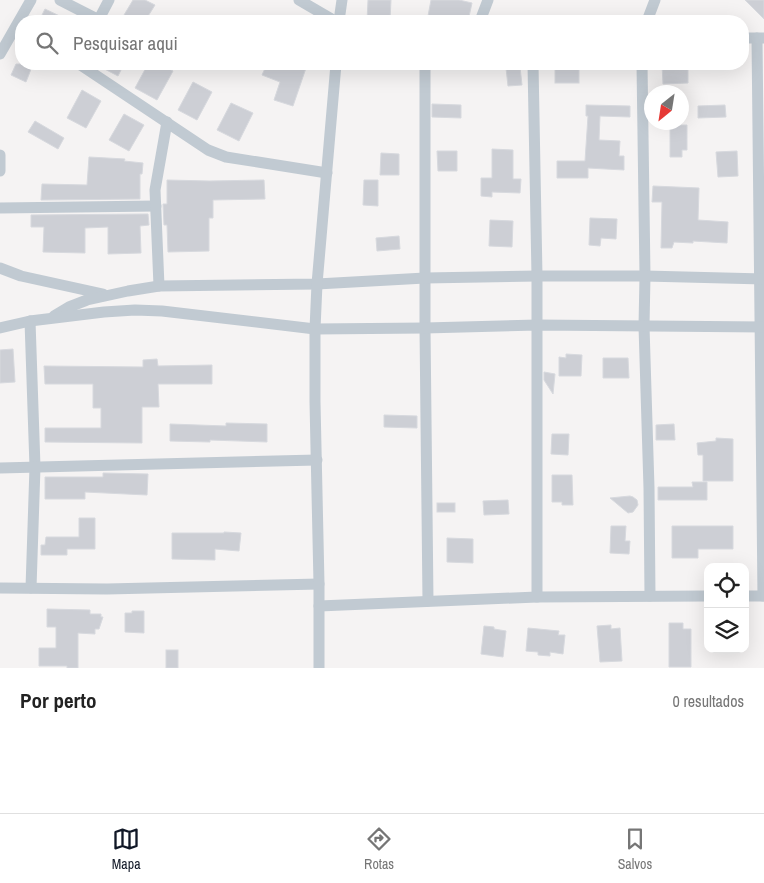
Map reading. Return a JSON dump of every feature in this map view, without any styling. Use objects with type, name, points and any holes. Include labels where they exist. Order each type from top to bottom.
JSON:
[{"type":"street","points":[[22,15],[31,0]]},
{"type":"street","points":[[60,0],[88,15]]},
{"type":"street","points":[[102,15],[109,0]]},
{"type":"street","points":[[299,0],[325,15]]},
{"type":"street","points":[[340,15],[342,0]]},
{"type":"street","points":[[482,15],[488,0]]},
{"type":"street","points":[[649,15],[655,0]]},
{"type":"street","points":[[0,54],[15,28]]},
{"type":"street","points":[[749,596],[764,596],[761,38]]},
{"type":"street","points":[[88,70],[208,150],[226,157],[327,173]]},
{"type":"street","points":[[320,668],[315,329],[317,284],[336,70]]},
{"type":"street","points":[[424,70],[428,601]]},
{"type":"street","points":[[533,70],[537,325],[537,597]]},
{"type":"street","points":[[642,70],[644,326],[650,596]]},
{"type":"street","points":[[159,286],[155,190],[167,122]]},
{"type":"street","points":[[0,155],[0,170]]},
{"type":"street","points":[[0,208],[156,206]]},
{"type":"street","points":[[0,268],[21,276],[107,295]]},
{"type":"street","points":[[0,275],[21,276]]},
{"type":"street","points":[[49,319],[69,307],[87,300],[159,286],[317,284],[425,278],[536,276],[762,279]]},
{"type":"street","points":[[0,328],[49,319],[135,310],[171,312],[315,329],[537,325],[762,327]]},
{"type":"street","points":[[30,322],[35,467],[31,588]]},
{"type":"street","points":[[0,468],[317,460]]},
{"type":"street","points":[[0,588],[107,589],[319,584]]},
{"type":"street","points":[[318,606],[537,597],[704,596]]},
{"type":"building","points":[[133,0],[145,0],[155,5],[149,15],[124,15]]},
{"type":"building","points":[[368,0],[391,0],[390,15],[367,15]]},
{"type":"building","points":[[431,0],[459,0],[472,3],[469,15],[428,15]]},
{"type":"building","points":[[745,0],[764,0],[764,19]]},
{"type":"building","points":[[45,9],[58,15],[42,15]]},
{"type":"building","points":[[15,66],[15,70],[31,70],[26,82],[11,75]]},
{"type":"building","points":[[106,70],[121,70],[118,76]]},
{"type":"building","points":[[145,70],[173,71],[157,100],[135,88]]},
{"type":"building","points":[[264,70],[305,70],[293,106],[274,100],[280,82],[262,75]]},
{"type":"building","points":[[506,70],[520,70],[522,85],[508,86]]},
{"type":"building","points":[[555,70],[579,70],[579,83],[555,83]]},
{"type":"building","points":[[662,70],[688,70],[688,83],[663,84]]},
{"type":"building","points":[[193,82],[212,92],[197,120],[178,110]]},
{"type":"building","points":[[82,90],[101,101],[86,128],[67,118]]},
{"type":"building","points":[[231,103],[253,113],[239,141],[217,130]]},
{"type":"building","points":[[432,104],[461,105],[461,118],[432,117]]},
{"type":"building","points":[[586,105],[630,106],[630,117],[600,116],[599,140],[620,141],[619,156],[624,156],[624,170],[588,168],[588,178],[557,178],[557,161],[585,161],[588,116],[586,116]]},
{"type":"building","points":[[725,105],[726,117],[698,118],[698,106]]},
{"type":"building","points":[[124,114],[144,125],[129,151],[109,140]]},
{"type":"building","points":[[35,121],[64,138],[58,149],[28,132]]},
{"type":"building","points":[[670,130],[687,130],[687,150],[682,150],[682,157],[670,157]]},
{"type":"building","points":[[492,149],[513,150],[513,179],[521,179],[520,193],[492,192],[492,197],[481,196],[481,178],[492,178]]},
{"type":"building","points":[[437,151],[457,151],[457,171],[438,171]]},
{"type":"building","points":[[737,151],[738,176],[718,177],[716,152]]},
{"type":"building","points":[[381,153],[399,154],[399,175],[380,175]]},
{"type":"building","points":[[89,157],[125,159],[124,161],[143,163],[142,174],[140,174],[140,199],[41,200],[42,184],[87,185]]},
{"type":"building","points":[[167,180],[264,180],[265,199],[213,200],[213,218],[209,218],[209,251],[168,252],[167,225],[164,225],[163,204],[167,204]]},
{"type":"building","points":[[364,180],[378,180],[378,206],[363,205]]},
{"type":"building","points":[[653,186],[699,188],[698,220],[728,222],[727,243],[674,242],[672,248],[661,248],[662,202],[652,202]]},
{"type":"building","points":[[148,214],[149,225],[140,226],[141,253],[108,254],[108,227],[85,228],[85,253],[43,252],[44,227],[31,227],[31,215]]},
{"type":"building","points":[[590,218],[617,219],[616,239],[601,238],[600,246],[589,245]]},
{"type":"building","points":[[490,220],[513,221],[512,247],[489,246]]},
{"type":"building","points":[[399,236],[400,249],[377,251],[376,238]]},
{"type":"building","points":[[13,349],[15,382],[0,383],[0,350]]},
{"type":"building","points":[[566,354],[582,355],[581,376],[559,376],[559,357],[566,358]]},
{"type":"building","points":[[603,358],[628,358],[629,378],[603,378]]},
{"type":"building","points":[[157,359],[158,366],[212,365],[212,384],[158,384],[159,407],[142,407],[142,443],[45,442],[45,428],[101,428],[101,408],[93,408],[93,384],[45,384],[44,366],[143,367],[143,360]]},
{"type":"building","points":[[544,372],[555,374],[553,394],[544,380]]},
{"type":"building","points":[[384,415],[417,416],[417,428],[384,427]]},
{"type":"building","points":[[226,423],[267,424],[267,442],[170,441],[170,424],[226,426]]},
{"type":"building","points":[[674,424],[675,440],[656,440],[656,425]]},
{"type":"building","points":[[552,434],[569,434],[568,455],[551,454]]},
{"type":"building","points":[[716,438],[733,439],[733,481],[703,481],[703,455],[698,455],[697,443],[716,441]]},
{"type":"building","points":[[103,473],[148,474],[147,495],[85,492],[85,499],[45,499],[45,477],[103,477]]},
{"type":"building","points":[[552,475],[572,475],[573,505],[562,505],[562,502],[552,502]]},
{"type":"building","points":[[692,482],[707,482],[707,500],[658,500],[658,487],[693,487]]},
{"type":"building","points":[[630,496],[637,500],[638,505],[633,512],[628,513],[610,498]]},
{"type":"building","points":[[508,500],[509,514],[484,515],[483,501]]},
{"type":"building","points":[[437,503],[455,503],[455,512],[437,512]]},
{"type":"building","points":[[79,518],[95,518],[95,549],[67,549],[67,555],[41,555],[41,545],[45,545],[46,537],[79,537]]},
{"type":"building","points":[[611,526],[626,526],[625,541],[630,541],[629,554],[610,553]]},
{"type":"building","points":[[672,526],[733,526],[733,549],[698,549],[698,558],[672,558]]},
{"type":"building","points":[[172,533],[241,533],[239,551],[215,549],[215,560],[172,559]]},
{"type":"building","points":[[447,538],[473,539],[473,563],[447,562]]},
{"type":"building","points":[[47,609],[90,610],[90,614],[101,614],[101,617],[103,617],[99,629],[95,629],[95,634],[78,633],[78,668],[39,666],[39,648],[56,648],[56,627],[47,627]]},
{"type":"building","points":[[132,611],[144,611],[144,633],[125,632],[125,613],[132,613]]},
{"type":"building","points":[[669,623],[683,623],[683,629],[691,629],[691,667],[669,667]]},
{"type":"building","points":[[611,625],[611,629],[620,628],[622,661],[600,662],[597,626]]},
{"type":"building","points":[[484,626],[506,631],[503,657],[481,654]]},
{"type":"building","points":[[528,628],[559,631],[558,635],[565,635],[563,654],[550,652],[550,656],[526,651]]},
{"type":"building","points":[[166,650],[178,650],[178,668],[166,668]]}]
